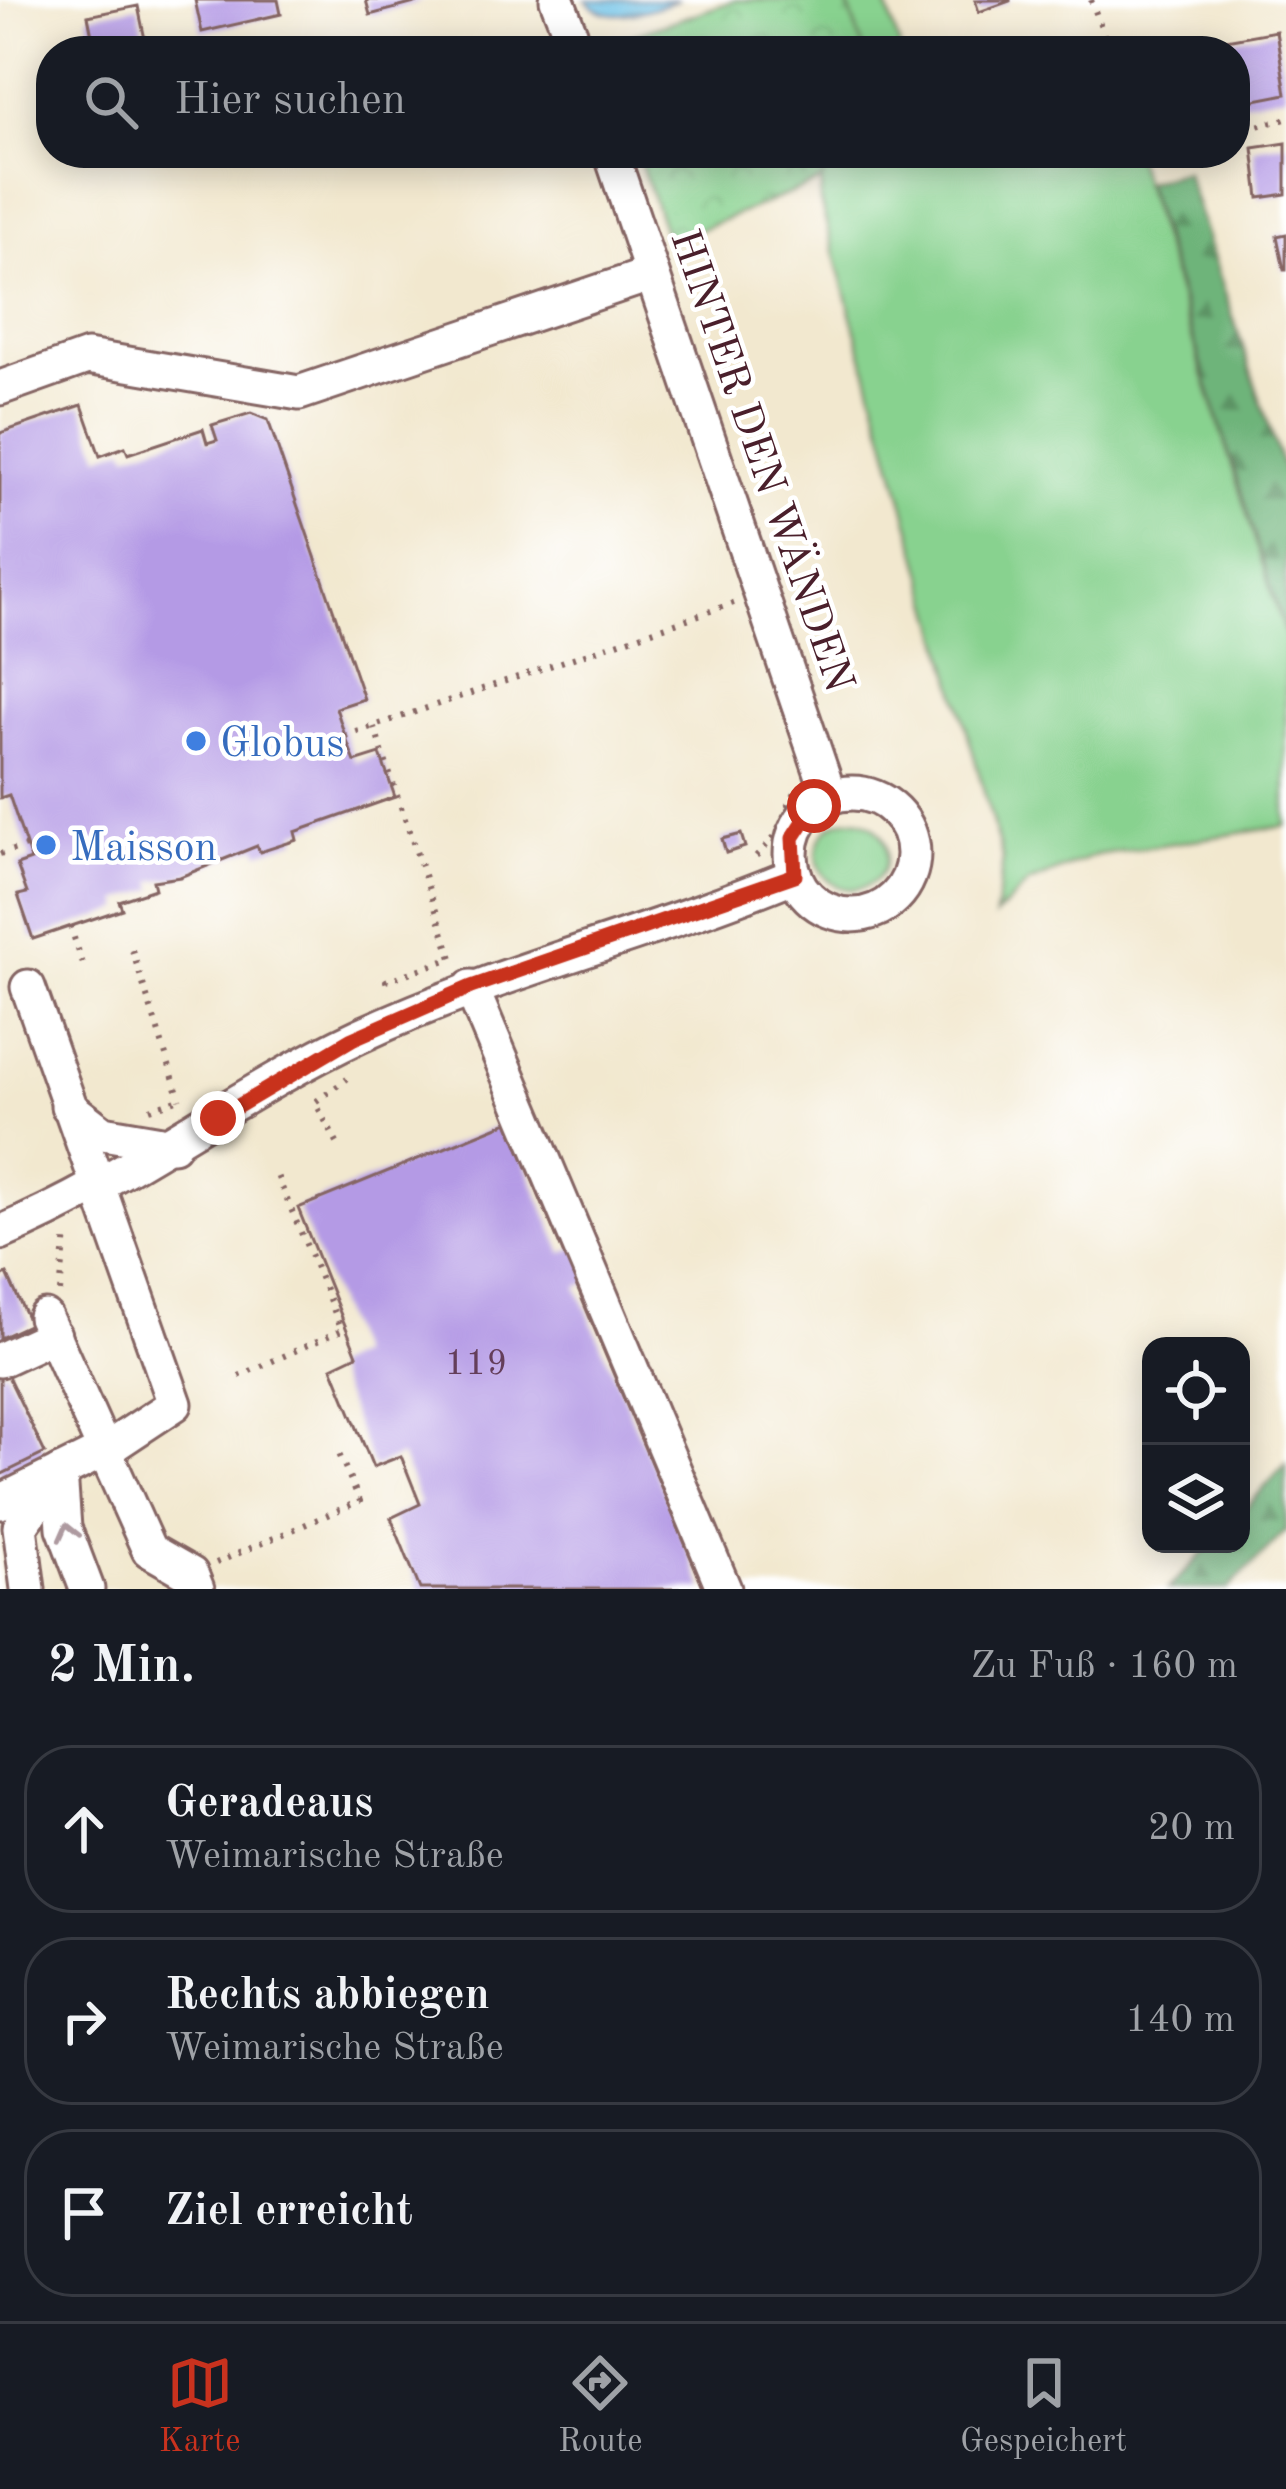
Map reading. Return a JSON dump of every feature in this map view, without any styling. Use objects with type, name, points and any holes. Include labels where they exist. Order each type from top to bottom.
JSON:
[{"type":"street","points":[[557,0],[571,36]]},
{"type":"street","name":"HINTER DEN WÄNDEN","points":[[616,168],[830,797]]},
{"type":"street","points":[[0,388],[87,357],[299,393],[652,274]]},
{"type":"street","points":[[871,795],[904,820],[912,838],[908,879],[880,909],[861,915],[821,907],[795,875],[793,838],[814,806],[830,797],[871,795]]},
{"type":"street","points":[[0,1233],[98,1188],[352,1039],[471,987],[795,875]]},
{"type":"street","points":[[0,1502],[107,1449],[175,1404],[28,987]]},
{"type":"street","points":[[471,987],[724,1589]]},
{"type":"street","points":[[68,1106],[103,1133],[173,1145]]},
{"type":"street","points":[[0,1360],[49,1326],[149,1550],[194,1582]]},
{"type":"street","points":[[21,1586],[20,1527],[60,1472]]},
{"type":"street","points":[[60,1472],[64,1528],[87,1589]]},
{"type":"path","points":[[1091,0],[1104,36]]},
{"type":"path","points":[[1250,127],[1286,119]]},
{"type":"path","points":[[345,736],[762,593]]},
{"type":"path","points":[[374,726],[452,958],[386,981],[391,993]]},
{"type":"path","points":[[0,854],[26,846]]},
{"type":"path","points":[[70,926],[84,967]]},
{"type":"path","points":[[132,950],[180,1099]]},
{"type":"path","points":[[239,1376],[342,1330],[276,1173]]},
{"type":"path","points":[[49,1326],[65,1278],[68,1250]]},
{"type":"path","points":[[194,1582],[360,1501],[339,1454]]},
{"type":"green space","points":[[736,0],[846,0],[859,36],[630,36]]},
{"type":"green space","points":[[846,0],[885,0],[896,36],[859,36]]},
{"type":"green space","points":[[642,168],[827,168],[821,181],[668,242]]},
{"type":"green space","points":[[823,168],[1139,168],[1286,638],[1286,826],[1096,855],[1029,883],[995,916],[1003,860],[820,201]]},
{"type":"green space","points":[[1185,171],[1286,478],[1286,638],[1145,182]]},
{"type":"green space","points":[[852,819],[877,829],[887,854],[877,879],[852,889],[827,879],[817,854],[827,829]]},
{"type":"green space","points":[[1286,1464],[1286,1531],[1228,1589],[1168,1589],[1203,1553],[1250,1553],[1250,1503]]},
{"type":"water","points":[[586,0],[679,0],[617,14],[606,13]]},
{"type":"building","points":[[195,0],[278,0],[281,14],[202,32]]},
{"type":"building","points":[[366,0],[422,0],[422,1],[370,15]]},
{"type":"building","points":[[975,0],[1010,0],[1010,1],[979,12]]},
{"type":"building","points":[[138,6],[144,36],[92,36],[88,16]]},
{"type":"building","points":[[1276,31],[1286,94],[1250,101],[1248,36]]},
{"type":"building","points":[[1286,143],[1286,194],[1259,198],[1253,148]]},
{"type":"building","points":[[1286,234],[1286,270],[1284,270],[1277,236]]},
{"type":"building","points":[[82,405],[100,456],[125,447],[128,454],[203,429],[207,443],[217,440],[212,425],[251,413],[268,420],[364,699],[336,708],[345,736],[355,762],[380,754],[395,797],[295,832],[297,840],[260,852],[257,846],[180,877],[153,881],[155,889],[119,901],[122,909],[33,939],[18,895],[27,893],[17,865],[31,860],[9,795],[0,798],[0,433]]},
{"type":"building","points":[[741,834],[745,847],[726,853],[722,839]]},
{"type":"building","points":[[508,1122],[563,1253],[594,1240],[608,1275],[577,1287],[704,1589],[420,1589],[391,1518],[420,1504],[401,1456],[373,1467],[332,1367],[357,1355],[298,1208]]},
{"type":"building","points":[[7,1274],[30,1324],[0,1338],[0,1277]]},
{"type":"building","points":[[5,1370],[45,1453],[0,1475],[0,1373]]},
{"type":"place","name":"Globus","points":[[196,741]]},
{"type":"place","name":"Maisson","points":[[46,845]]},
{"type":"route","points":[[218,1118],[352,1039],[471,987],[795,875],[793,838],[814,806]]}]
